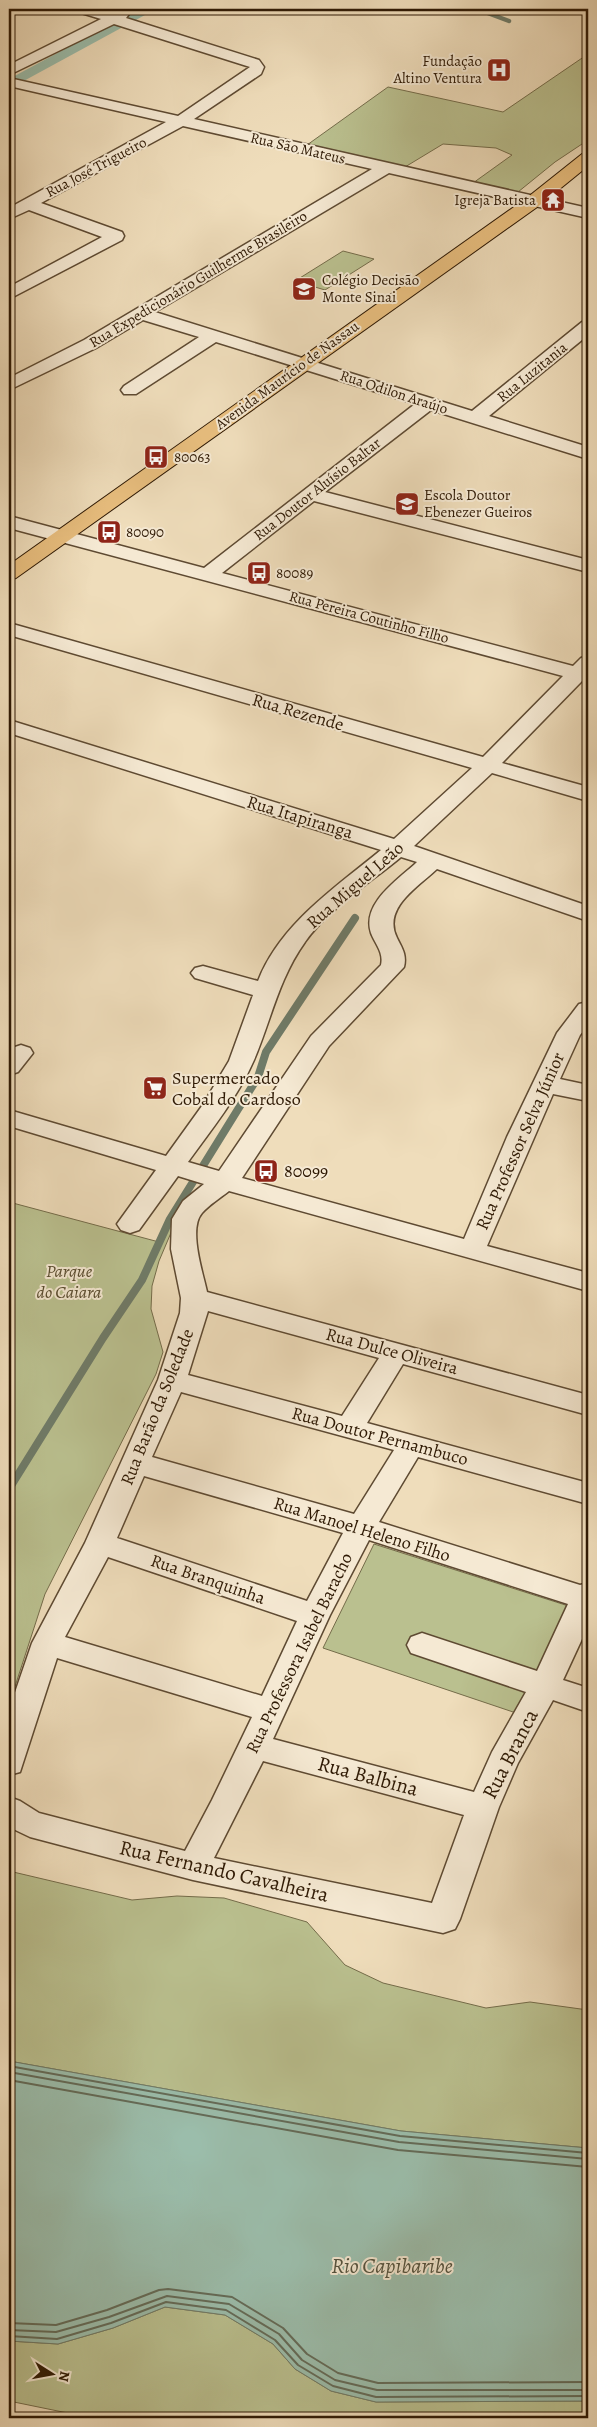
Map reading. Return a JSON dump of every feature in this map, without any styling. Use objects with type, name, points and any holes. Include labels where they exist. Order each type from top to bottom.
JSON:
[{"type":"main road","name":"Avenida Maurício de Nassau","points":[[9,574],[304,362],[534,201],[588,158]]},
{"type":"street","points":[[83,9],[116,19]]},
{"type":"street","points":[[9,79],[135,9]]},
{"type":"street","name":"Rua José Trigueiro","points":[[9,214],[182,120],[256,71],[257,67],[254,63],[116,19]]},
{"type":"street","name":"Rua São Mateus","points":[[9,79],[30,87],[588,213]]},
{"type":"street","name":"Rua Expedicionário Guilherme Brasileiro","points":[[9,386],[90,344],[142,314],[384,168]]},
{"type":"street","points":[[9,294],[116,236],[28,204]]},
{"type":"street","name":"Rua Odilon Araújo","points":[[142,314],[304,362],[427,404],[588,453]]},
{"type":"street","name":"Rua Luzitania","points":[[475,418],[588,326]]},
{"type":"street","points":[[130,390],[214,335]]},
{"type":"street","name":"Rua Doutor Aluísio Baltar","points":[[208,574],[427,404]]},
{"type":"street","points":[[309,494],[588,566]]},
{"type":"street","name":"Rua Pereira Coutinho Filho","points":[[9,522],[585,670]]},
{"type":"street","name":"Rua Rezende","points":[[9,629],[588,794]]},
{"type":"street","name":"Rua Miguel Leão","points":[[130,1224],[178,1166],[241,1061],[273,974],[296,937],[316,915],[398,848],[487,766],[585,670]]},
{"type":"street","name":"Rua Itapiranga","points":[[9,726],[398,848],[588,914]]},
{"type":"street","name":"Rua Barão da Soledade","points":[[9,1764],[15,1737],[47,1642],[100,1543],[172,1380],[194,1313],[195,1298],[184,1249],[185,1219],[192,1207],[222,1180],[320,1041],[392,967],[394,956],[380,926],[382,912],[386,904],[433,860]]},
{"type":"street","points":[[203,973],[266,991]]},
{"type":"street","name":"Rua Professor Selva Júnior","points":[[472,1251],[544,1084],[569,1033],[588,1009]]},
{"type":"street","points":[[544,1084],[588,1093]]},
{"type":"street","points":[[9,1118],[472,1251],[588,1282]]},
{"type":"street","name":"Rua Dulce Oliveira","points":[[195,1298],[588,1405]]},
{"type":"street","points":[[350,1427],[396,1352]]},
{"type":"street","name":"Rua Doutor Pernambuco","points":[[172,1380],[588,1493]]},
{"type":"street","name":"Rua Professora Isabel Baracho","points":[[193,1867],[271,1711],[315,1615],[361,1526],[412,1444]]},
{"type":"street","name":"Rua Manoel Heleno Filho","points":[[136,1462],[361,1526],[587,1597]]},
{"type":"street","name":"Rua Branquinha","points":[[100,1543],[315,1615]]},
{"type":"street","name":"Rua Branca","points":[[443,1919],[483,1807],[503,1761],[545,1686],[587,1597]]},
{"type":"street","points":[[47,1642],[271,1711]]},
{"type":"street","points":[[422,1645],[588,1700]]},
{"type":"street","name":"Rua Balbina","points":[[254,1746],[483,1807]]},
{"type":"street","name":"Rua Fernando Cavalheira","points":[[9,1810],[30,1824],[193,1867],[443,1919]]},
{"type":"green space","points":[[588,54],[588,140],[555,162],[518,192],[473,183],[512,155],[496,148],[443,144],[405,167],[307,145],[388,87],[503,112]]},
{"type":"green space","points":[[343,251],[374,259],[325,290],[295,281]]},
{"type":"green space","name":"Parque do Caiara","points":[[190,1188],[159,1261],[152,1286],[151,1309],[163,1352],[156,1374],[45,1594],[9,1705],[9,1202],[159,1242],[170,1219]]},
{"type":"green space","points":[[374,1544],[578,1609],[522,1715],[323,1648]]},
{"type":"green space","points":[[9,1871],[132,1900],[177,1896],[224,1898],[307,1922],[345,1965],[383,1983],[486,2008],[530,2002],[588,2010],[588,2148],[401,2131],[9,2061]]},
{"type":"green space","points":[[165,2307],[225,2315],[273,2344],[295,2369],[331,2391],[376,2402],[588,2401],[588,2418],[92,2418],[9,2401],[9,2341],[58,2344],[113,2328]]},
{"type":"water","name":"Rio Capibaribe","points":[[9,2061],[401,2131],[588,2148],[588,2401],[376,2402],[331,2391],[295,2369],[273,2344],[225,2315],[165,2307],[113,2328],[58,2344],[9,2341]]},
{"type":"waterway","points":[[9,85],[149,9]]},
{"type":"waterway","points":[[477,9],[509,21]]},
{"type":"waterway","points":[[9,1489],[103,1338],[142,1280],[170,1219],[258,1077],[266,1052],[355,918]]},
{"type":"place","name":"Fundação Altino Ventura","points":[[499,70]]},
{"type":"place","name":"Igreja Batista","points":[[553,200]]},
{"type":"place","name":"Colégio Decisão Monte Sinai","points":[[304,289]]},
{"type":"place","name":"80063","points":[[156,457]]},
{"type":"place","name":"Escola Doutor Ebenezer Gueiros","points":[[407,504]]},
{"type":"place","name":"80090","points":[[109,532]]},
{"type":"place","name":"80089","points":[[259,573]]},
{"type":"place","name":"Supermercado Cobal do Cardoso","points":[[155,1088]]},
{"type":"place","name":"80099","points":[[266,1171]]}]
